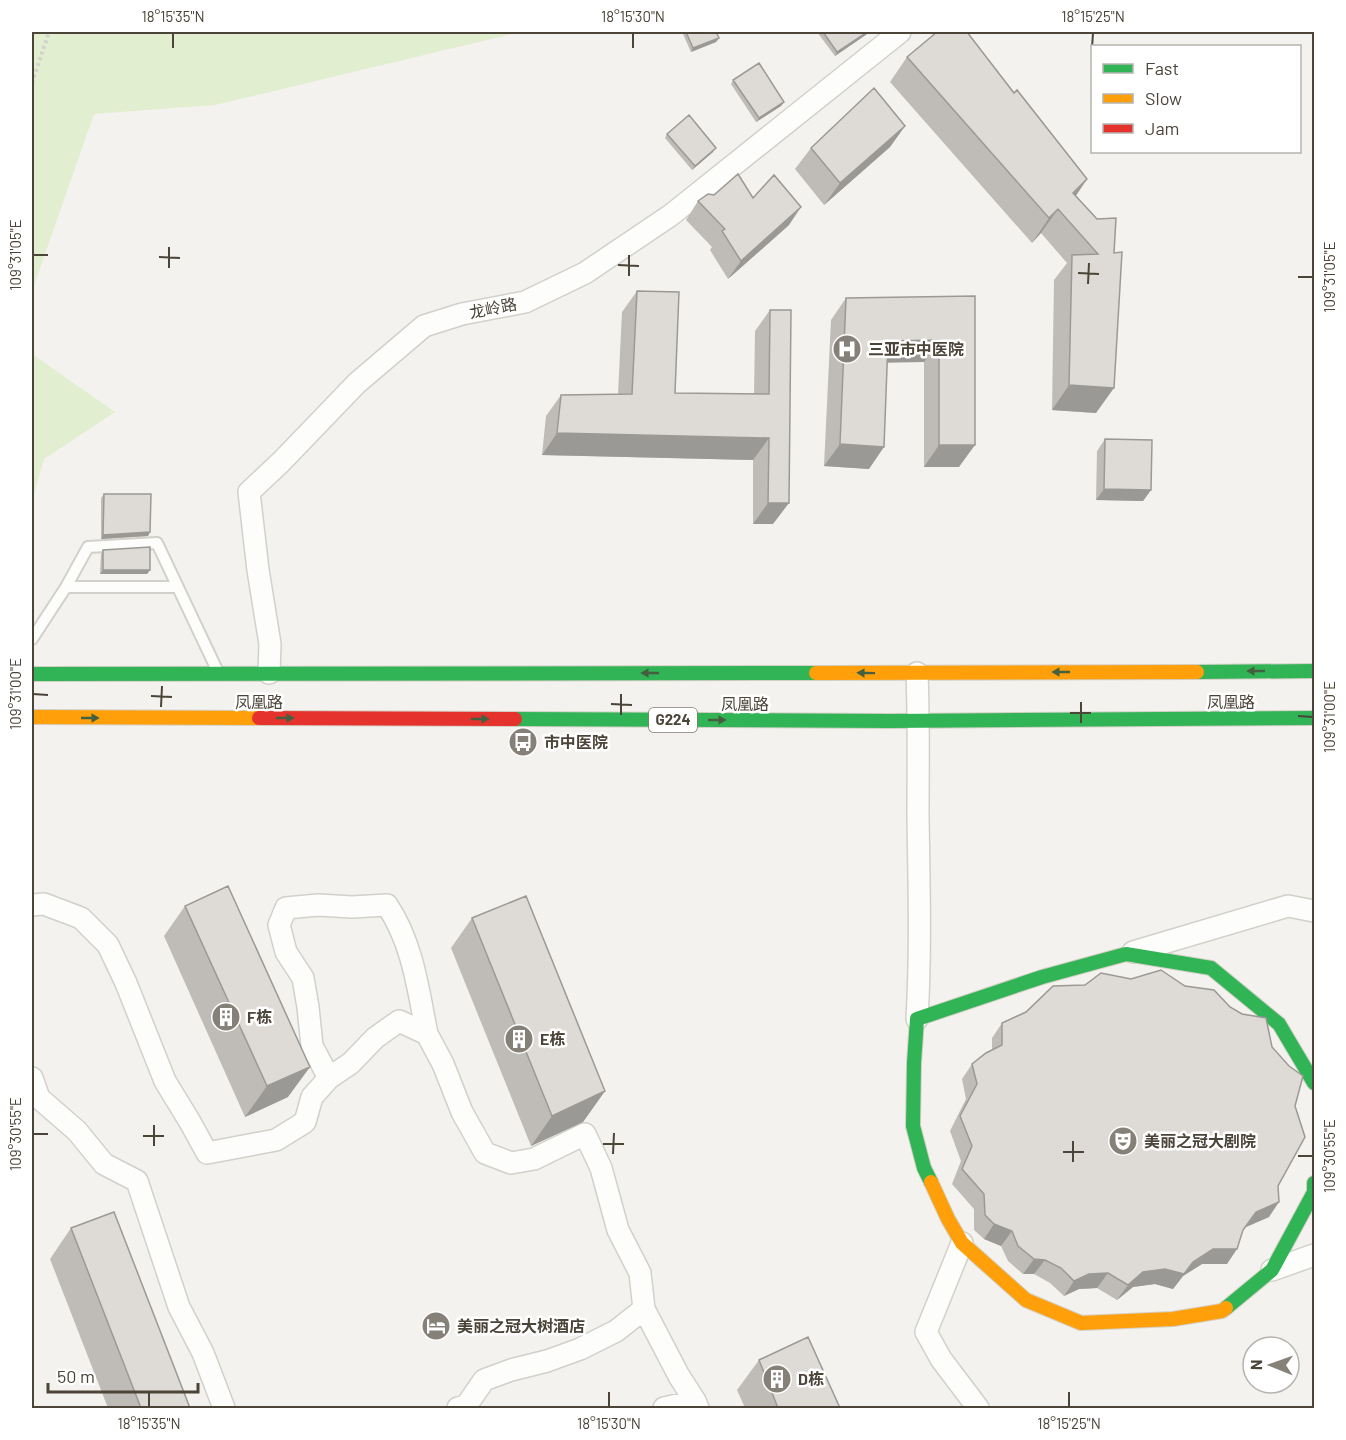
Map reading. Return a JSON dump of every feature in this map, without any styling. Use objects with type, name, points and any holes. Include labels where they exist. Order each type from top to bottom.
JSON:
[{"type":"main road","name":"凤凰路","points":[[32,674],[1314,671]]},
{"type":"main road","name":"凤凰路","points":[[32,717],[919,721],[1314,718]]},
{"type":"main road","points":[[1314,1083],[1279,1024],[1211,968],[1126,954],[1042,977],[917,1019],[913,1126],[924,1168],[948,1219],[962,1243],[1026,1300],[1081,1323],[1173,1319],[1222,1311],[1272,1270],[1314,1192],[1314,1183]]},
{"type":"street","name":"龙岭路","points":[[269,673],[270,644],[249,492],[357,383],[424,326],[462,314],[525,302],[585,273],[671,215],[900,32]]},
{"type":"street","points":[[917,673],[920,971],[917,1019]]},
{"type":"street","points":[[32,905],[44,904],[81,918],[108,945],[126,983],[165,1081],[207,1153],[276,1140],[305,1122],[312,1097],[329,1078],[351,1063],[375,1038],[399,1021],[428,1034]]},
{"type":"street","points":[[329,1078],[312,1046],[303,978],[286,952],[279,925],[286,908],[318,905],[352,907],[387,905],[397,920],[415,967],[428,1034],[462,1112],[485,1153],[511,1162],[534,1159],[585,1134],[601,1168],[618,1230],[640,1273],[644,1309],[696,1405],[664,1408]]},
{"type":"street","points":[[1126,954],[1287,906],[1314,911]]},
{"type":"street","points":[[32,1078],[39,1098],[77,1131],[104,1164],[136,1181],[179,1307],[203,1353],[224,1408]]},
{"type":"street","points":[[962,1243],[926,1332],[941,1359],[978,1408]]},
{"type":"street","points":[[1272,1270],[1314,1255]]},
{"type":"street","points":[[458,1408],[466,1406],[484,1380],[580,1349],[616,1331],[644,1309]]},
{"type":"lane","points":[[32,639],[66,587],[88,547],[157,543],[219,673]]},
{"type":"lane","points":[[66,587],[178,587]]},
{"type":"path","points":[[32,83],[49,32]]},
{"type":"green space","points":[[32,32],[520,32],[215,105],[94,114],[32,291]]},
{"type":"green space","points":[[32,354],[115,412],[44,459],[32,500]]},
{"type":"building","points":[[686,32],[716,32],[719,38],[693,48]]},
{"type":"building","points":[[823,32],[867,32],[837,52]]},
{"type":"building","points":[[937,32],[967,32],[1014,93],[1017,90],[1087,179],[1073,193],[1097,219],[1116,218],[1114,253],[1122,252],[1114,388],[1069,385],[1072,255],[1098,254],[1058,209],[1049,218],[907,57]]},
{"type":"building","points":[[759,63],[784,102],[759,118],[733,80]]},
{"type":"building","points":[[874,88],[905,126],[840,183],[811,148]]},
{"type":"building","points":[[689,115],[716,148],[695,166],[667,134]]},
{"type":"building","points":[[738,174],[753,198],[774,175],[801,207],[741,261],[722,231],[725,229],[698,201],[708,194],[714,195]]},
{"type":"building","points":[[637,291],[679,292],[675,393],[769,394],[770,310],[791,310],[789,503],[768,503],[769,438],[557,433],[561,395],[632,394]]},
{"type":"building","points":[[975,296],[975,445],[939,445],[939,340],[888,341],[884,447],[840,444],[846,298]]},
{"type":"building","points":[[1105,439],[1152,440],[1151,490],[1104,489]]},
{"type":"building","points":[[104,494],[151,494],[150,532],[103,535]]},
{"type":"building","points":[[150,547],[150,570],[103,570],[103,550]]},
{"type":"building","points":[[228,886],[310,1067],[267,1086],[185,906]]},
{"type":"building","points":[[526,896],[605,1091],[552,1116],[472,918]]},
{"type":"building","name":"美丽之冠大剧院","points":[[1161,970],[1185,986],[1214,990],[1230,1007],[1242,1014],[1266,1018],[1272,1047],[1289,1066],[1303,1076],[1295,1106],[1305,1137],[1278,1186],[1279,1202],[1256,1212],[1243,1230],[1237,1249],[1213,1249],[1193,1262],[1184,1274],[1165,1269],[1143,1272],[1128,1285],[1108,1273],[1089,1274],[1074,1281],[1061,1268],[1045,1260],[1034,1259],[1018,1246],[1012,1231],[994,1224],[985,1215],[984,1194],[962,1169],[972,1146],[960,1116],[977,1084],[972,1064],[986,1053],[1002,1045],[1002,1023],[1026,1012],[1053,986],[1085,985],[1101,973],[1131,979]]},
{"type":"building","points":[[114,1212],[190,1408],[141,1408],[71,1228]]},
{"type":"building","points":[[808,1337],[840,1408],[778,1408],[759,1360]]},
{"type":"traffic: fast","points":[[1197,672],[1314,671]]},
{"type":"traffic: fast","points":[[32,674],[816,673]]},
{"type":"traffic: fast","points":[[515,719],[890,721],[1314,718]]},
{"type":"traffic: fast","points":[[931,1182],[924,1168],[913,1126],[917,1019],[1042,977],[1126,954],[1211,968],[1279,1024],[1314,1083]]},
{"type":"traffic: fast","points":[[1226,1308],[1272,1270],[1314,1192],[1314,1183]]},
{"type":"traffic: slow","points":[[816,673],[1197,672]]},
{"type":"traffic: slow","points":[[32,717],[259,718]]},
{"type":"traffic: slow","points":[[931,1182],[962,1243],[1026,1300],[1081,1323],[1173,1319],[1222,1311],[1226,1308]]},
{"type":"traffic: jam","points":[[259,718],[515,719]]},
{"type":"place","name":"三亚市中医院","points":[[847,349]]},
{"type":"place","name":"市中医院","points":[[523,742]]},
{"type":"place","name":"F栋","points":[[226,1017]]},
{"type":"place","name":"E栋","points":[[519,1039]]},
{"type":"place","name":"美丽之冠大剧院","points":[[1123,1141]]},
{"type":"place","name":"美丽之冠大树酒店","points":[[436,1326]]},
{"type":"place","name":"D栋","points":[[777,1379]]}]
